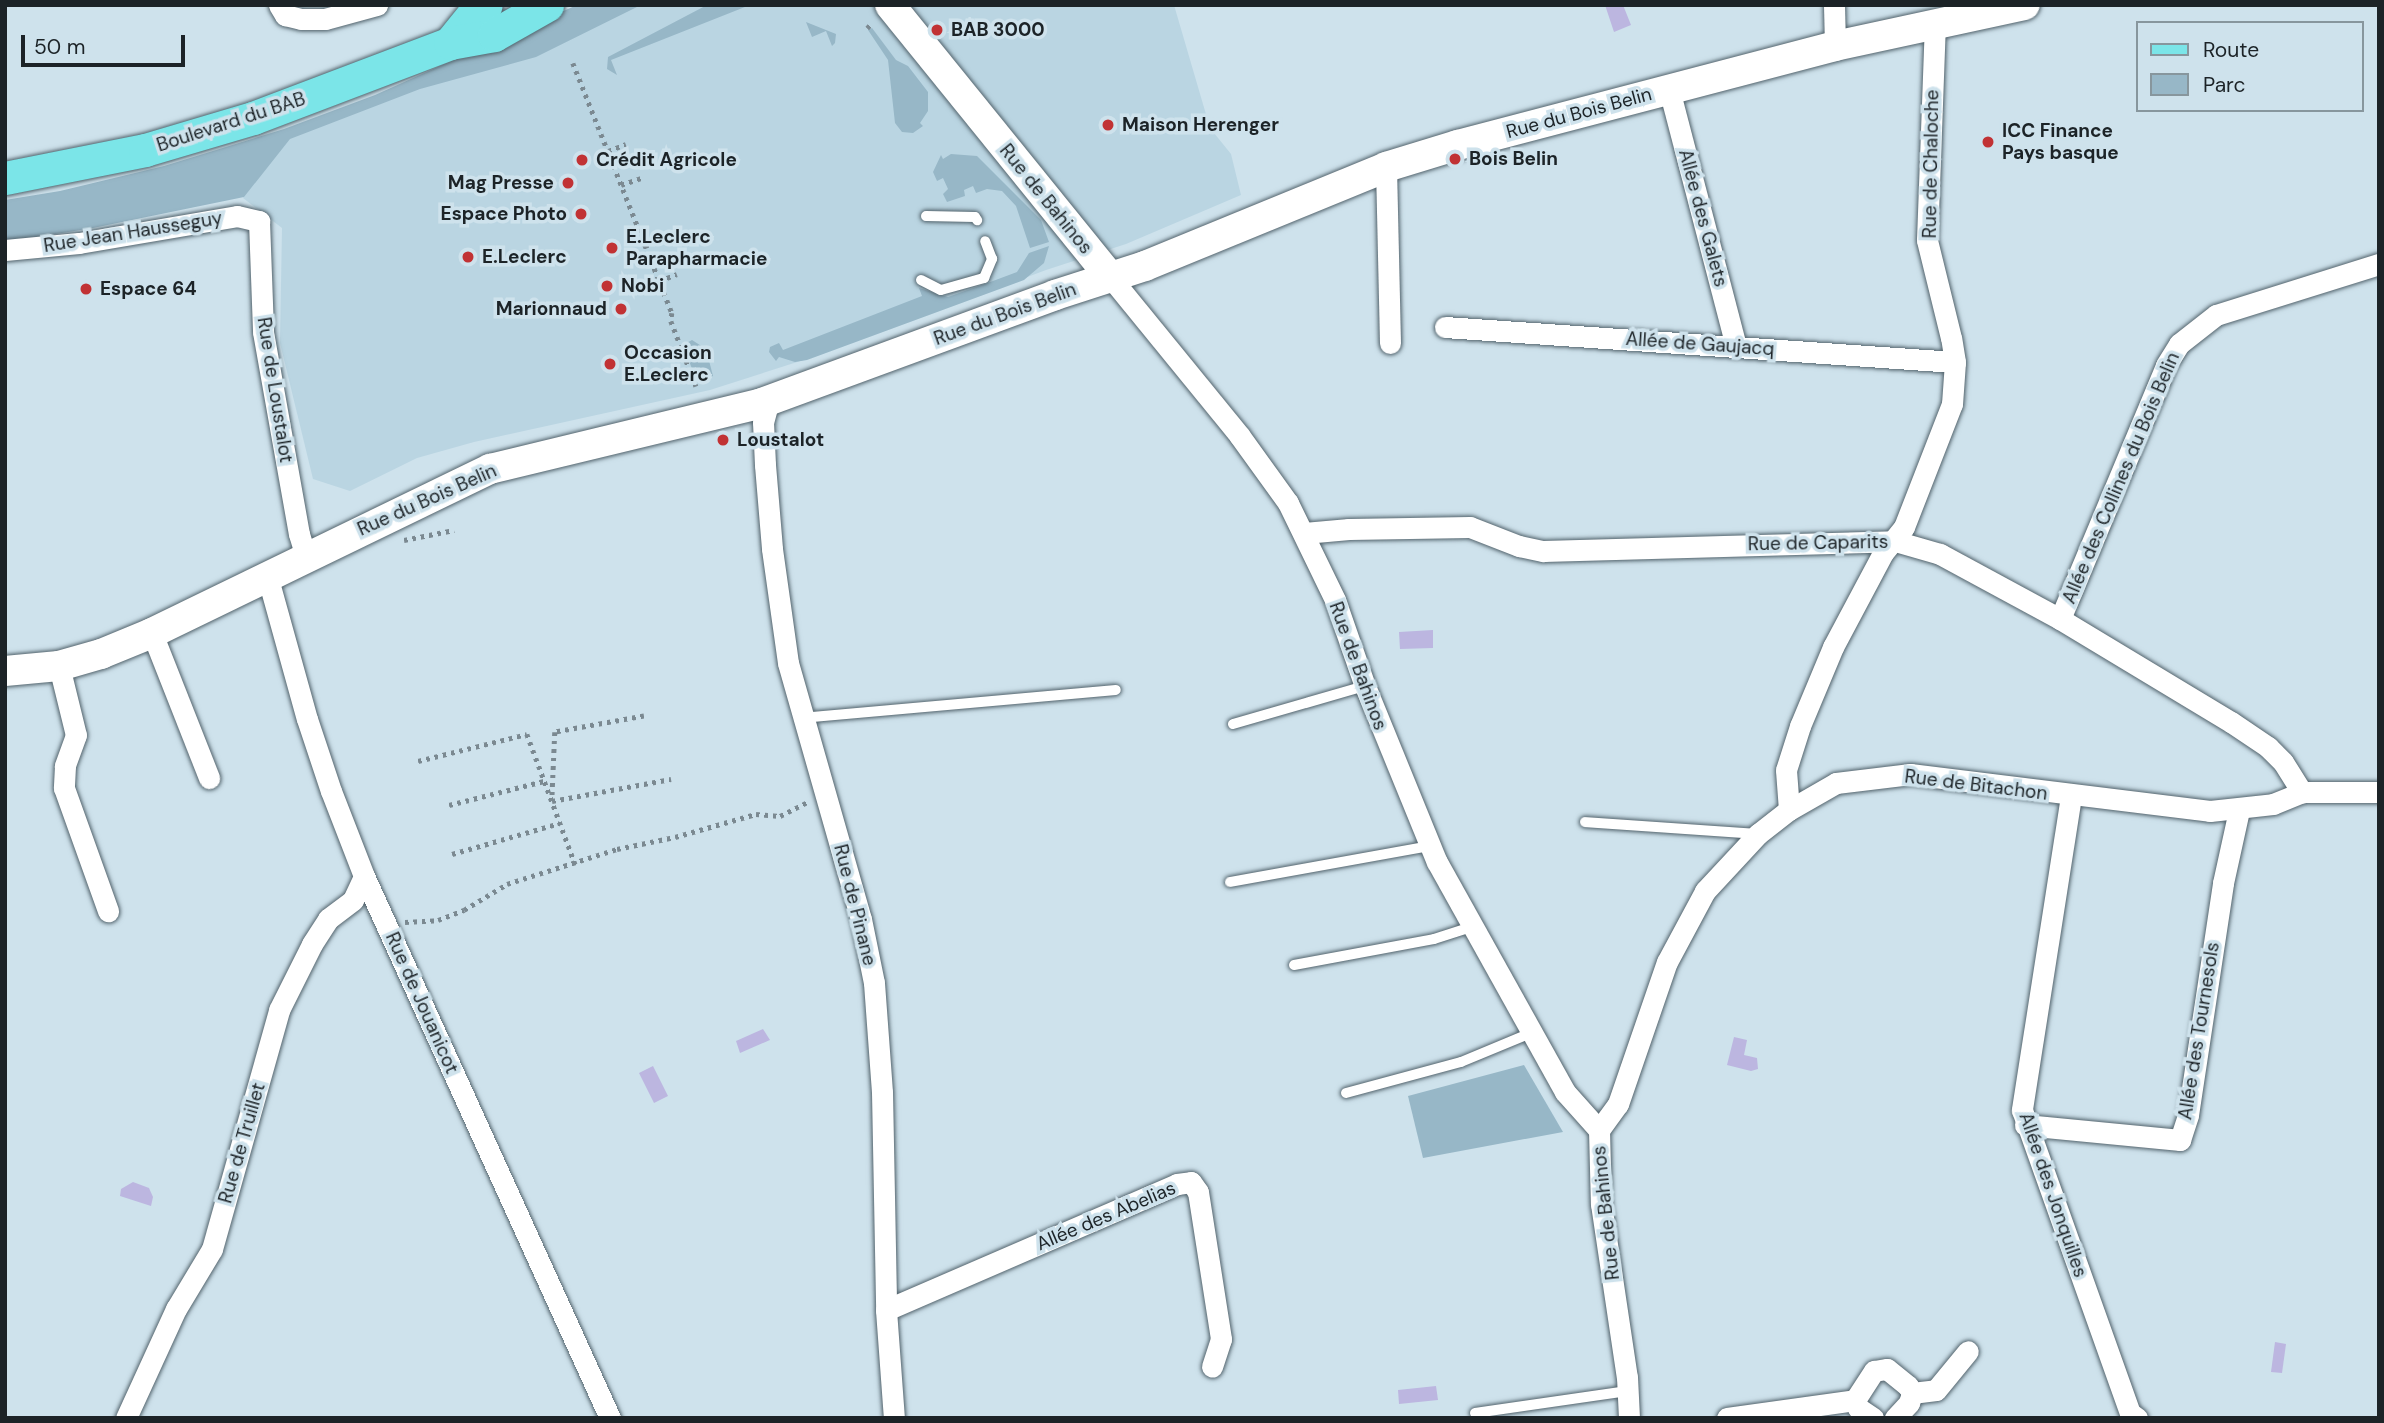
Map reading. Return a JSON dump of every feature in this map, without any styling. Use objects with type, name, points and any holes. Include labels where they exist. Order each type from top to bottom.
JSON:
[{"type":"main road","points":[[450,43],[474,13],[486,5]]},
{"type":"main road","name":"Boulevard du BAB","points":[[5,178],[145,150],[253,118],[450,43],[494,35],[547,5]]},
{"type":"street","points":[[279,5],[285,15],[301,19],[326,19],[377,5]]},
{"type":"street","points":[[1834,5],[1835,46]]},
{"type":"street","name":"Rue du Bois Belin","points":[[5,671],[59,666],[101,654],[152,633],[490,469],[694,422],[769,400],[1111,278],[1386,167],[1835,46],[2025,5]]},
{"type":"street","name":"Rue de Bahinos","points":[[876,19],[1111,278],[1239,435],[1288,503],[1335,600],[1365,686],[1430,846],[1472,927],[1565,1092],[1599,1130],[1601,1204],[1628,1391],[1629,1418]]},
{"type":"street","name":"Rue de Chaloche","points":[[1789,810],[1786,770],[1800,726],[1833,647],[1883,554],[1904,527],[1952,404],[1955,362],[1927,240],[1935,23]]},
{"type":"street","name":"Allée des Galets","points":[[1669,89],[1736,347]]},
{"type":"street","points":[[1386,167],[1390,343]]},
{"type":"street","name":"Rue Jean Hausseguy","points":[[5,250],[79,243],[237,216],[260,221]]},
{"type":"street","name":"Rue de Loustalot","points":[[260,221],[263,332],[299,534],[306,557]]},
{"type":"street","name":"Allée des Collines du Bois Belin","points":[[2060,619],[2166,365],[2179,344],[2216,316],[2379,264]]},
{"type":"street","name":"Allée de Gaujacq","points":[[1445,327],[1955,362]]},
{"type":"street","name":"Rue de Pinane","points":[[769,400],[763,422],[772,549],[788,663],[861,919],[874,983],[882,1092],[886,1311],[894,1418]]},
{"type":"street","name":"Rue de Caparits","points":[[1304,533],[1349,529],[1470,527],[1543,551],[1895,541],[1940,554],[2060,619],[2268,747],[2283,762],[2302,792]]},
{"type":"street","name":"Rue de Jouanicot","points":[[267,575],[311,731],[364,876],[610,1418]]},
{"type":"street","points":[[152,633],[209,778]]},
{"type":"street","points":[[59,666],[76,735],[65,766],[64,788],[108,911]]},
{"type":"street","name":"Rue de Bitachon","points":[[1599,1130],[1618,1104],[1667,962],[1705,891],[1758,834],[1789,810],[1836,783],[1910,774],[2171,808],[2239,810],[2273,804],[2302,792],[2379,792]]},
{"type":"street","name":"Allée des Jonquilles","points":[[2071,796],[2022,1110],[2025,1125],[2130,1413],[2137,1418]]},
{"type":"street","name":"Allée des Tournesols","points":[[2025,1125],[2180,1140],[2188,1115],[2223,883],[2239,810]]},
{"type":"street","name":"Rue de Truillet","points":[[126,1418],[176,1309],[212,1249],[279,1010],[312,944],[328,919],[353,900],[364,876]]},
{"type":"street","name":"Allée des Abelias","points":[[886,1311],[1177,1184],[1191,1182],[1198,1192],[1221,1339],[1212,1367]]},
{"type":"street","points":[[1912,1393],[1936,1390],[1968,1351]]},
{"type":"street","points":[[1727,1418],[1855,1400],[1874,1371],[1887,1369],[1909,1386],[1912,1393],[1909,1403],[1895,1418]]},
{"type":"street","points":[[1855,1400],[1858,1408],[1873,1418]]},
{"type":"lane","points":[[926,216],[977,219]]},
{"type":"lane","points":[[921,280],[941,290],[984,278],[992,259],[985,241]]},
{"type":"lane","points":[[1233,724],[1365,686]]},
{"type":"lane","points":[[802,718],[1116,690]]},
{"type":"lane","points":[[1585,822],[1758,834]]},
{"type":"lane","points":[[1230,882],[1430,846]]},
{"type":"lane","points":[[1294,965],[1434,939],[1472,927]]},
{"type":"lane","points":[[1346,1093],[1461,1062],[1531,1033]]},
{"type":"lane","points":[[1475,1413],[1628,1391]]},
{"type":"path","points":[[573,63],[659,281],[696,386]]},
{"type":"path","points":[[608,151],[626,144]]},
{"type":"path","points":[[621,185],[640,178]]},
{"type":"path","points":[[645,246],[664,239]]},
{"type":"path","points":[[659,281],[677,274]]},
{"type":"path","points":[[400,541],[454,530]]},
{"type":"path","points":[[552,801],[555,732],[644,716]]},
{"type":"path","points":[[418,761],[527,734],[575,864]]},
{"type":"path","points":[[552,801],[671,779]]},
{"type":"path","points":[[449,806],[544,781]]},
{"type":"path","points":[[405,922],[438,920],[464,910],[507,884],[617,849],[675,837],[756,814],[780,816],[813,798]]},
{"type":"path","points":[[452,854],[560,823]]},
{"type":"shaded area","points":[[616,5],[1174,5],[1210,128],[1231,154],[1241,195],[1126,244],[1046,270],[816,356],[710,390],[474,442],[417,458],[350,491],[313,479],[280,343],[282,228],[243,198],[284,136]]},
{"type":"shaded area","points":[[1605,5],[1623,5],[1631,25],[1614,32]]},
{"type":"shaded area","points":[[1433,630],[1433,648],[1400,649],[1399,632]]},
{"type":"shaded area","points":[[763,1029],[770,1040],[740,1053],[736,1041]]},
{"type":"shaded area","points":[[1734,1037],[1747,1040],[1744,1055],[1757,1058],[1758,1069],[1751,1071],[1727,1065]]},
{"type":"shaded area","points":[[653,1066],[668,1096],[654,1103],[639,1073]]},
{"type":"shaded area","points":[[133,1182],[149,1188],[153,1197],[151,1206],[120,1196],[121,1189]]},
{"type":"shaded area","points":[[2275,1342],[2286,1344],[2282,1373],[2271,1372]]},
{"type":"shaded area","points":[[1436,1386],[1438,1400],[1399,1404],[1398,1390]]},
{"type":"green space","points":[[577,5],[641,5],[536,57],[420,89],[290,139],[244,197],[93,228],[12,241],[6,247],[5,200],[60,191],[164,166],[284,129],[375,95]]},
{"type":"green space","points":[[707,5],[750,5],[611,60],[617,75],[607,69],[608,57]]},
{"type":"green space","points":[[806,22],[836,34],[835,43],[832,46],[826,31],[812,37]]},
{"type":"green space","points":[[872,28],[896,60],[908,66],[928,92],[928,111],[920,123],[923,126],[913,133],[902,132],[895,123],[888,60],[868,30]]},
{"type":"green space","points":[[951,154],[977,156],[1041,220],[1049,242],[1030,248],[1016,206],[1002,191],[987,189],[976,193],[973,186],[964,190],[965,196],[947,202],[943,194],[948,189],[943,178],[937,181],[933,172],[941,155],[943,159]]},
{"type":"green space","points":[[1049,246],[1044,263],[1024,280],[807,360],[795,362],[779,357],[776,361],[769,352],[770,347],[779,343],[783,350],[922,296],[919,288],[948,297],[1017,272],[1029,253]]},
{"type":"green space","points":[[692,340],[706,349],[713,376],[697,382],[683,345]]},
{"type":"green space","points":[[1524,1065],[1563,1132],[1423,1158],[1408,1096]]},
{"type":"place","name":"BAB 3000","points":[[937,30]]},
{"type":"place","name":"Maison Herenger","points":[[1108,125]]},
{"type":"place","name":"ICC Finance Pays basque","points":[[1988,142]]},
{"type":"place","name":"Bois Belin","points":[[1455,159]]},
{"type":"place","name":"Crédit Agricole","points":[[582,160]]},
{"type":"place","name":"Mag Presse","points":[[568,183]]},
{"type":"place","name":"Espace Photo","points":[[581,214]]},
{"type":"place","name":"E.Leclerc Parapharmacie","points":[[612,248]]},
{"type":"place","name":"E.Leclerc","points":[[468,257]]},
{"type":"place","name":"Nobi","points":[[607,286]]},
{"type":"place","name":"Espace 64","points":[[86,289]]},
{"type":"place","name":"Marionnaud","points":[[621,309]]},
{"type":"place","name":"Occasion E.Leclerc","points":[[610,364]]},
{"type":"place","name":"Loustalot","points":[[723,440]]}]
